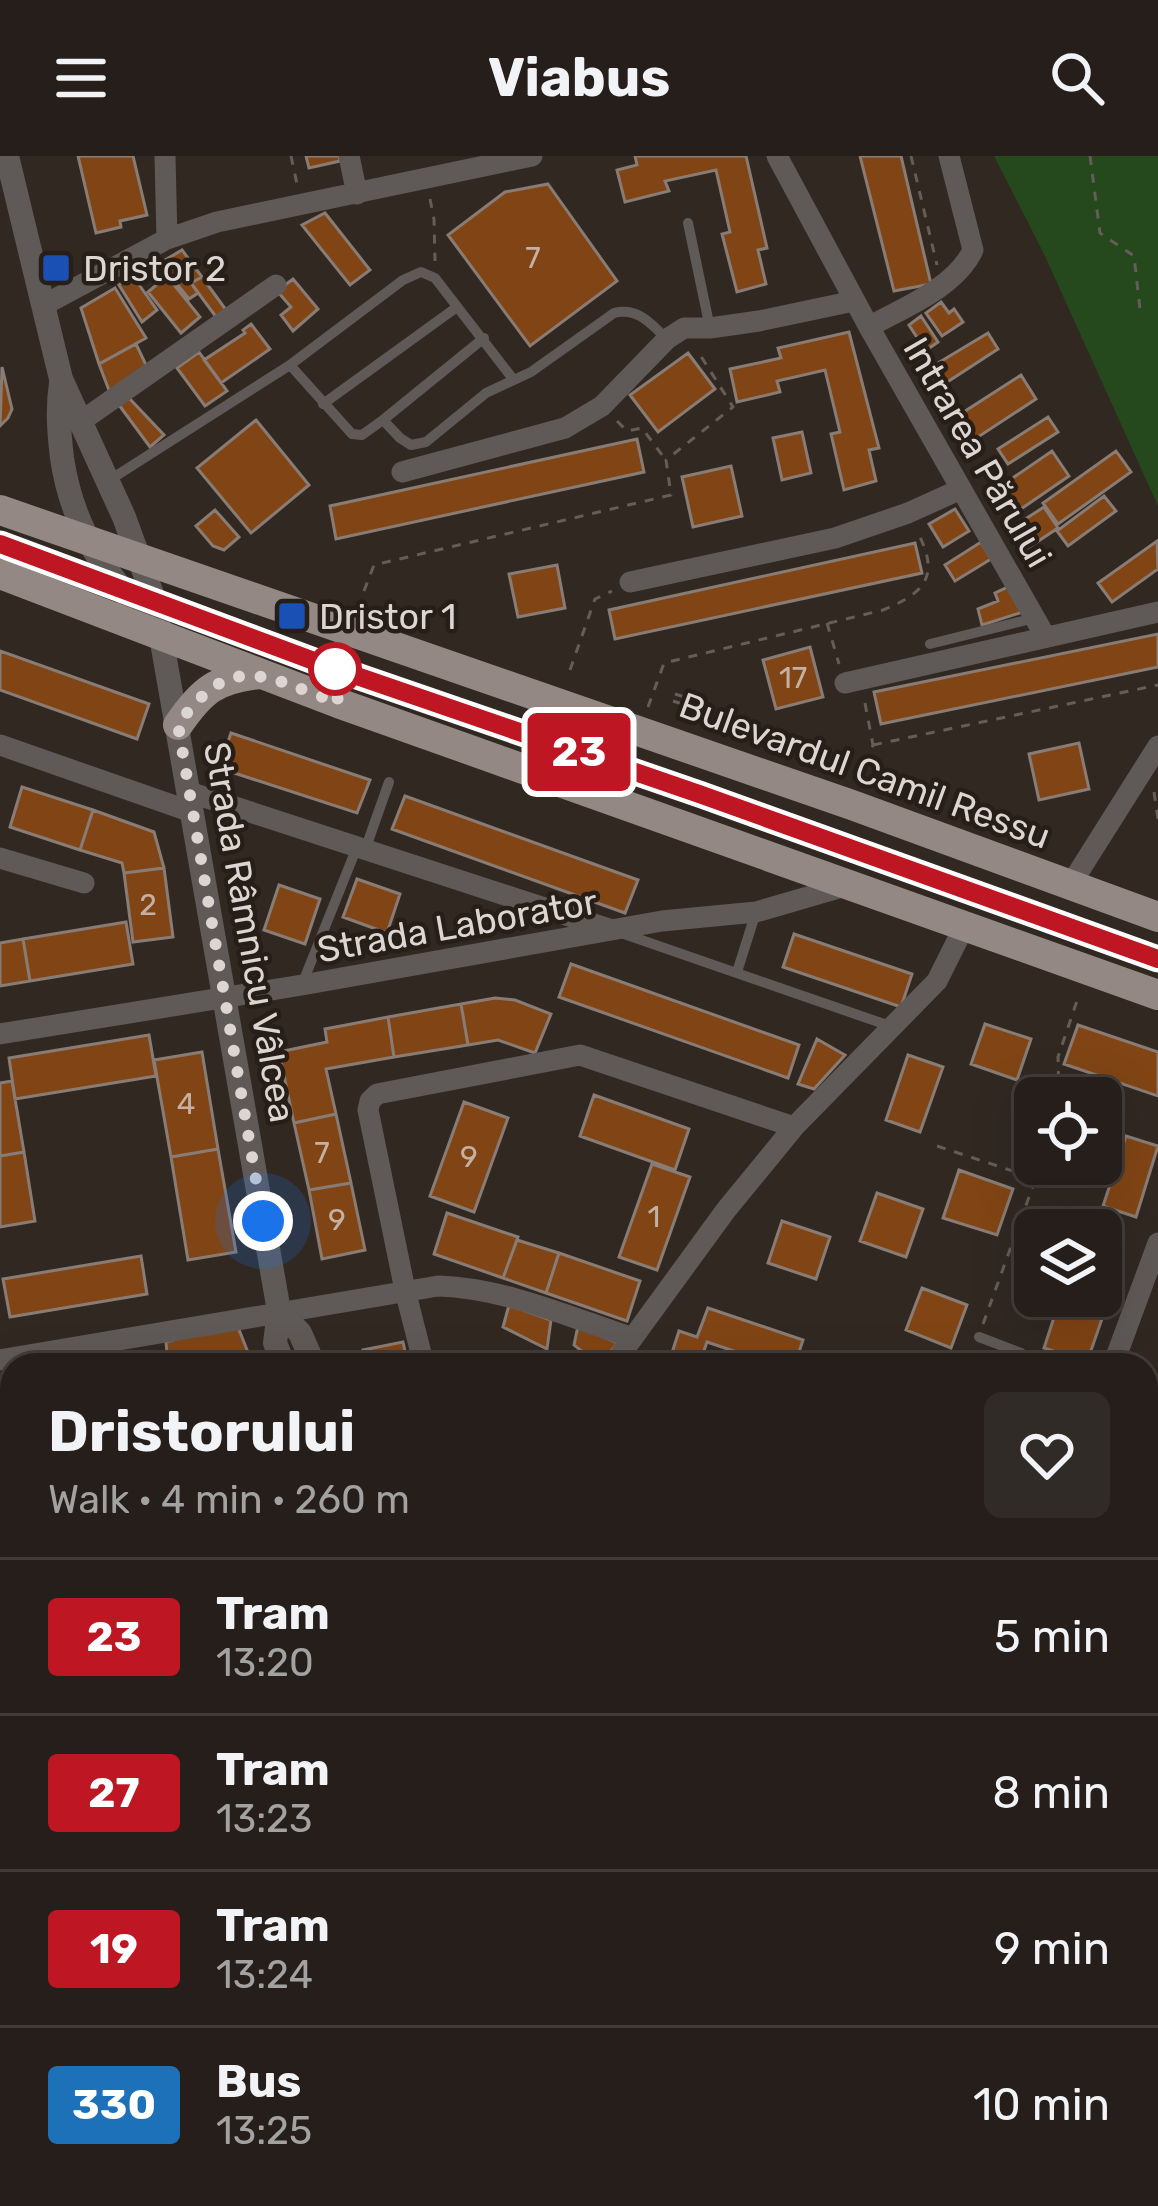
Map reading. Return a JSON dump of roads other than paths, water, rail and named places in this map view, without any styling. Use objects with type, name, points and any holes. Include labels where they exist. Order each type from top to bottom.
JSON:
[{"type":"main road","name":"Bulevardul Camil Ressu","points":[[0,509],[852,805],[1158,917]]},
{"type":"main road","points":[[0,574],[259,674],[1158,995]]},
{"type":"main road","points":[[178,725],[208,689],[235,677],[259,674]]},
{"type":"street","points":[[7,156],[11,216],[44,305],[62,379],[58,430],[71,506],[86,540],[120,589],[163,637]]},
{"type":"street","points":[[165,156],[167,239]]},
{"type":"street","points":[[349,156],[357,194]]},
{"type":"street","points":[[44,305],[167,239],[217,222],[425,180],[465,163],[532,156]]},
{"type":"street","name":"Intrarea Părului","points":[[777,156],[1040,627]]},
{"type":"street","points":[[869,327],[942,285],[962,268],[973,250],[949,156]]},
{"type":"street","points":[[80,422],[276,285]]},
{"type":"street","points":[[402,472],[566,428],[602,406],[675,333],[854,301]]},
{"type":"street","name":"Strada Râmnicu Vâlcea","points":[[62,379],[140,560],[163,637],[279,1311],[275,1343],[279,1353]]},
{"type":"street","points":[[630,582],[835,538],[961,489]]},
{"type":"street","points":[[852,681],[1040,627],[1158,612]]},
{"type":"street","points":[[0,770],[4,746],[361,849],[616,931]]},
{"type":"street","points":[[1071,884],[1147,786],[1158,746]]},
{"type":"street","points":[[0,858],[84,883]]},
{"type":"street","name":"Strada Laborator","points":[[0,1034],[682,918],[755,912],[851,884]]},
{"type":"street","points":[[622,1353],[726,1210],[794,1127],[937,981],[965,925]]},
{"type":"street","points":[[421,1353],[368,1110],[377,1094],[580,1055],[794,1127]]},
{"type":"street","points":[[1119,1353],[1152,1276],[1158,1243]]},
{"type":"street","points":[[40,1353],[438,1286],[496,1293],[633,1338]]},
{"type":"street","name":"Strada Râmnicu Vâlcea","points":[[279,1311],[300,1333],[309,1353]]},
{"type":"lane","points":[[688,223],[710,328]]},
{"type":"lane","points":[[108,481],[290,365],[403,280],[421,272],[435,278],[513,379]]},
{"type":"lane","points":[[323,404],[457,307]]},
{"type":"lane","points":[[382,420],[411,445],[426,442],[485,393],[531,372],[614,313],[625,310],[675,333]]},
{"type":"lane","points":[[290,365],[352,434],[362,435],[484,338]]},
{"type":"lane","points":[[930,644],[1040,627]]},
{"type":"lane","points":[[302,985],[389,782]]},
{"type":"lane","points":[[736,972],[755,912]]},
{"type":"lane","points":[[616,931],[893,1027]]},
{"type":"lane","points":[[979,1337],[1019,1353]]},
{"type":"tram line","points":[[0,544],[322,664],[1158,959]]},
{"type":"tram line","name":"23","points":[[0,544],[322,664],[1158,959]]},
{"type":"place","name":"Dristor 2","points":[[56,268]]},
{"type":"place","name":"Dristor 1","points":[[292,616]]}]
